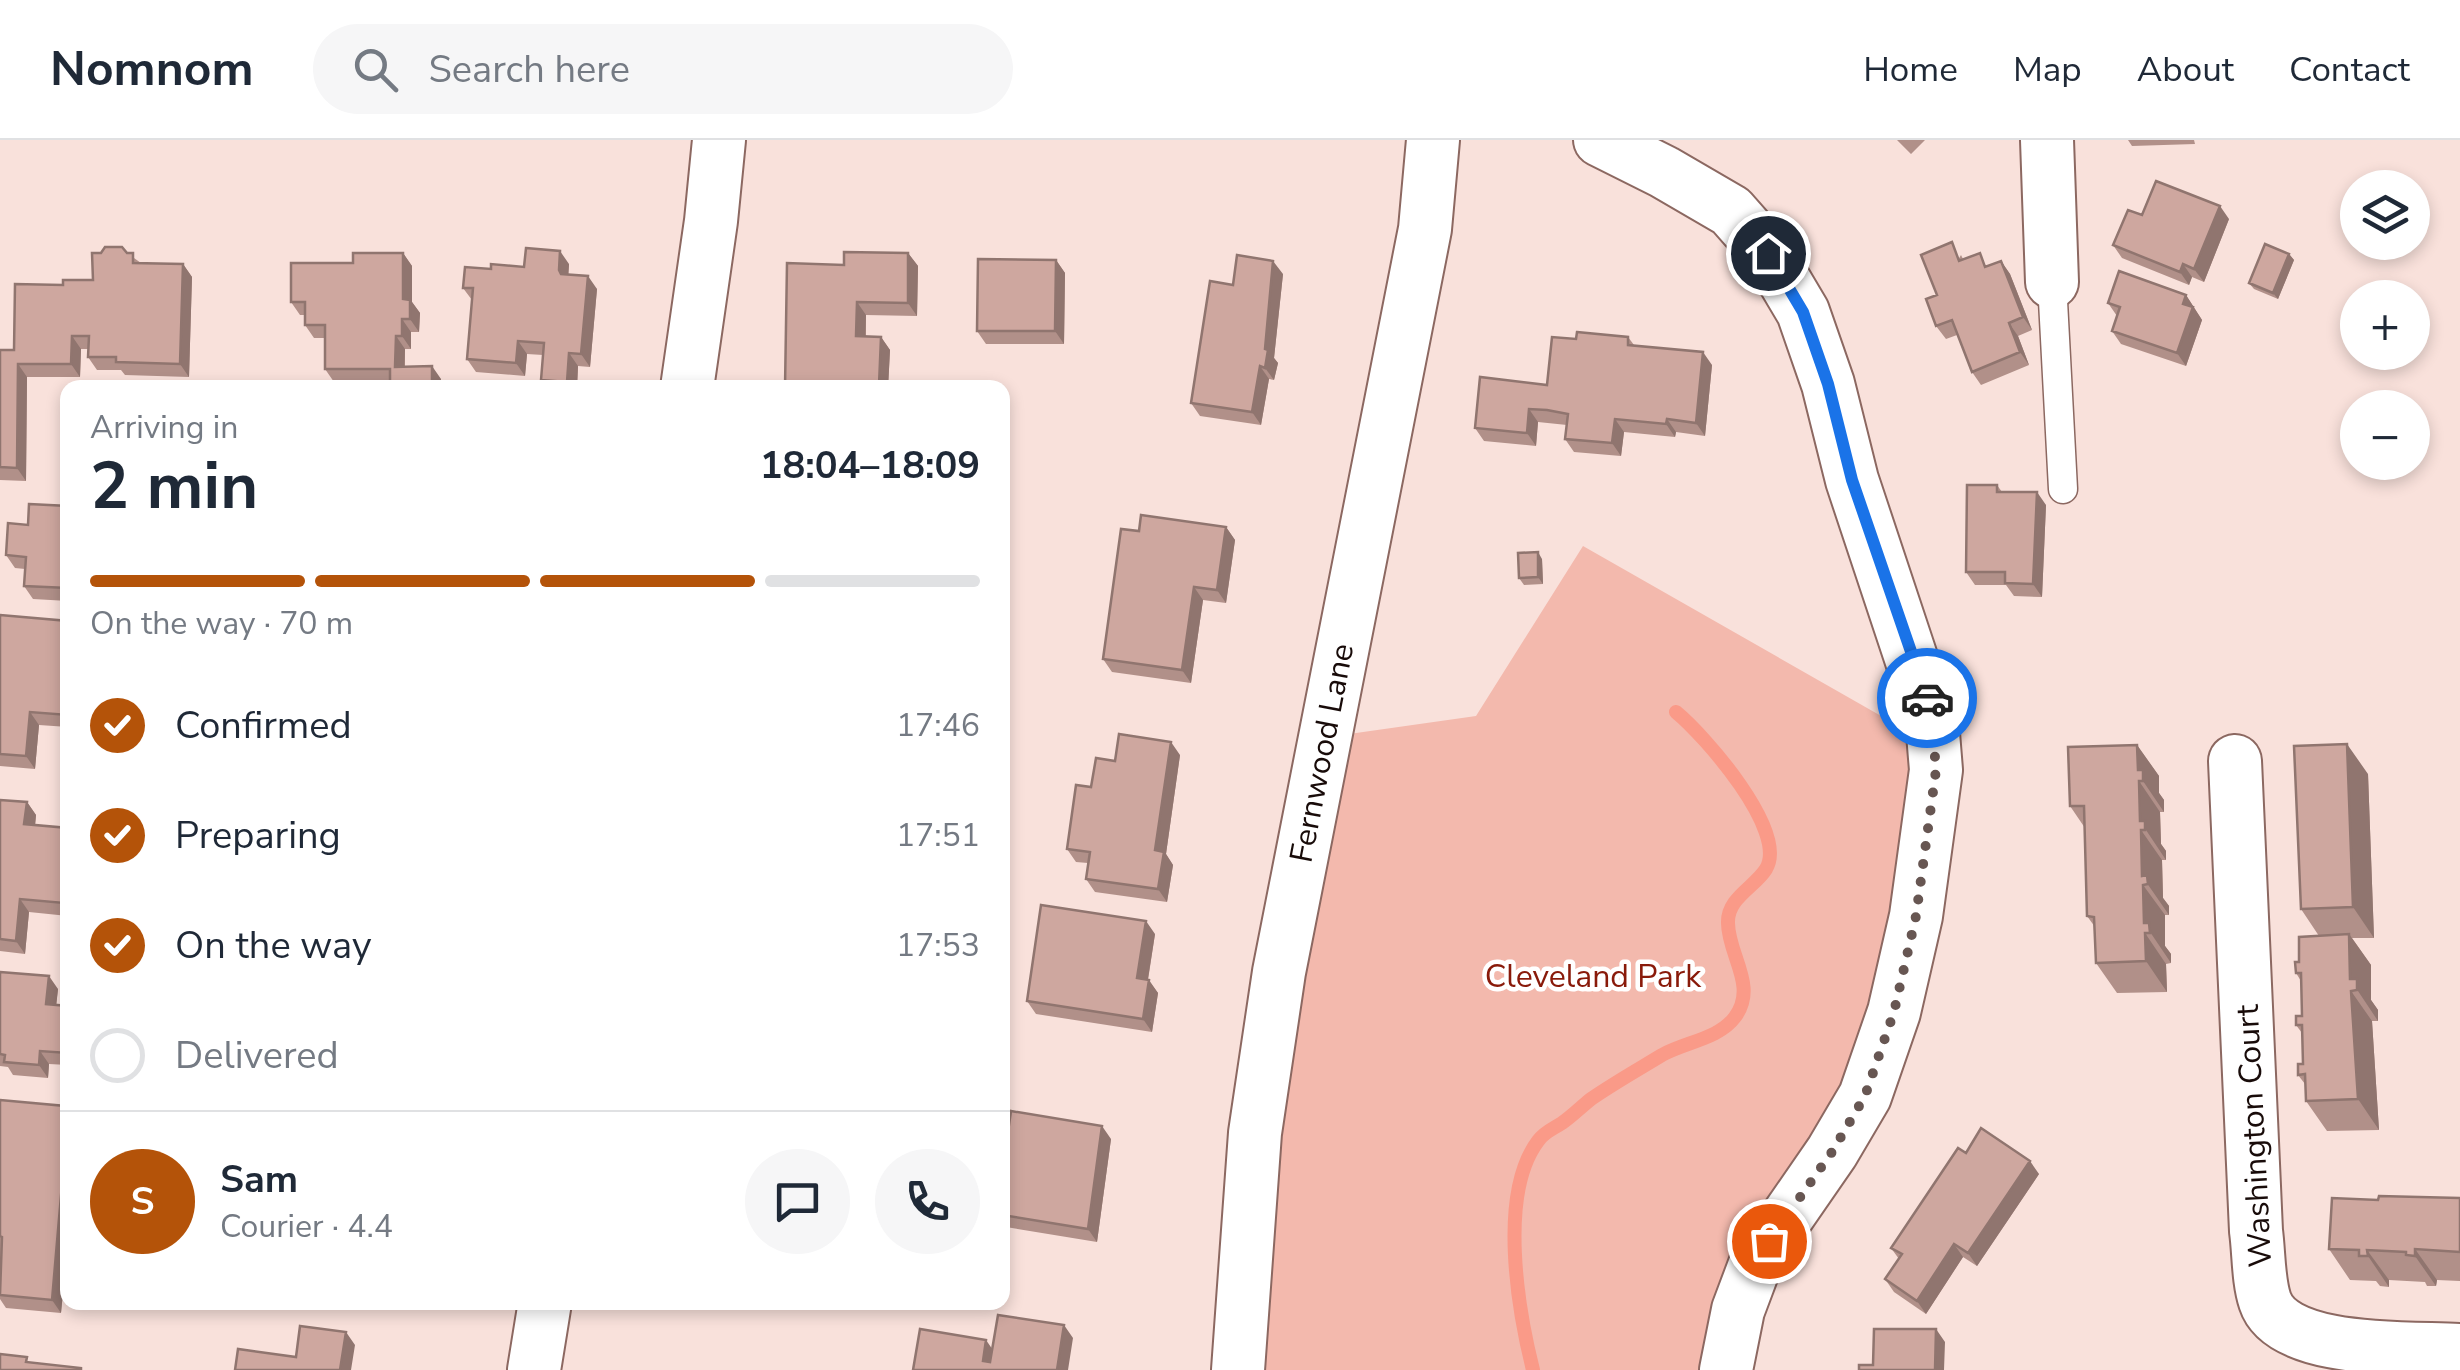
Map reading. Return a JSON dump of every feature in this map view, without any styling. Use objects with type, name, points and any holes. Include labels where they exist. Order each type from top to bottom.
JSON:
[{"type":"street","points":[[688,380],[711,221],[718,140]]},
{"type":"street","name":"Fernwood Lane","points":[[1238,1370],[1255,1133],[1280,972],[1424,228],[1433,140]]},
{"type":"street","points":[[1600,140],[1732,210],[1768,253],[1803,312],[1828,384],[1852,480],[1924,686],[1932,721],[1936,770],[1916,916],[1894,1012],[1865,1096],[1832,1152],[1756,1262],[1738,1310],[1726,1370]]},
{"type":"street","points":[[2047,140],[2052,282]]},
{"type":"street","name":"Washington Court","points":[[2235,761],[2256,1231],[2266,1303],[2283,1325],[2326,1342],[2460,1350]]},
{"type":"street","points":[[534,1370],[544,1310]]},
{"type":"lane","points":[[2052,282],[2062,490]]},
{"type":"green space","name":"Cleveland Park","points":[[1583,546],[1918,737],[1868,1073],[1714,1370],[1259,1370],[1286,1079],[1349,734],[1476,716]]},
{"type":"building","points":[[2156,181],[2220,206],[2194,269],[2183,264],[2180,272],[2113,245],[2128,210],[2142,215]]},
{"type":"building","points":[[1952,242],[1959,261],[1980,253],[1985,267],[2001,261],[2023,317],[2009,323],[2020,352],[1972,372],[1952,320],[1936,326],[1926,299],[1937,295],[1921,255]]},
{"type":"building","points":[[2265,244],[2289,254],[2273,293],[2249,283]]},
{"type":"building","points":[[105,247],[122,247],[133,253],[133,263],[183,264],[180,364],[88,357],[89,336],[72,336],[71,364],[18,364],[17,468],[0,467],[0,350],[14,350],[15,284],[63,285],[63,280],[93,280],[92,253],[101,253]]},
{"type":"building","points":[[526,248],[560,251],[561,274],[588,276],[581,354],[569,353],[567,380],[541,380],[544,343],[518,341],[516,363],[467,359],[473,288],[463,288],[465,267],[524,267]]},
{"type":"building","points":[[844,252],[908,253],[908,303],[857,302],[856,336],[881,337],[879,380],[785,380],[787,263],[844,265]]},
{"type":"building","points":[[353,253],[403,253],[403,299],[410,300],[410,319],[402,319],[402,336],[396,336],[395,367],[432,366],[432,380],[390,380],[390,369],[325,369],[325,325],[305,325],[305,302],[291,302],[291,263],[353,263]]},
{"type":"building","points":[[1237,255],[1273,261],[1265,349],[1268,350],[1265,368],[1260,366],[1252,412],[1191,403],[1210,281],[1233,285]]},
{"type":"building","points":[[978,259],[1056,260],[1055,331],[977,331]]},
{"type":"building","points":[[2119,271],[2186,295],[2183,304],[2193,307],[2177,353],[2112,331],[2120,307],[2108,303]]},
{"type":"building","points":[[1577,332],[1628,337],[1628,345],[1703,352],[1696,423],[1615,419],[1612,443],[1565,439],[1568,414],[1547,410],[1529,409],[1527,433],[1475,428],[1480,377],[1547,385],[1552,337],[1576,339]]},
{"type":"building","points":[[1967,485],[1997,485],[1997,492],[2037,492],[2033,584],[2005,583],[2005,572],[1966,572]]},
{"type":"building","points":[[29,504],[60,506],[60,588],[24,586],[26,557],[6,555],[8,523],[28,525]]},
{"type":"building","points":[[1141,515],[1226,527],[1217,590],[1194,587],[1182,670],[1103,659],[1121,529],[1139,531]]},
{"type":"building","points":[[1538,552],[1538,577],[1519,578],[1518,553]]},
{"type":"building","points":[[0,615],[60,620],[60,714],[30,712],[26,756],[0,754]]},
{"type":"building","points":[[1119,734],[1171,742],[1155,850],[1164,852],[1158,889],[1086,879],[1090,852],[1067,849],[1076,785],[1091,787],[1096,758],[1115,761]]},
{"type":"building","points":[[2347,744],[2353,907],[2301,909],[2294,746]]},
{"type":"building","points":[[2137,745],[2138,770],[2143,770],[2143,781],[2139,781],[2140,821],[2145,821],[2145,830],[2141,830],[2142,876],[2147,875],[2148,884],[2143,885],[2144,923],[2149,923],[2150,933],[2145,933],[2146,961],[2096,963],[2094,917],[2087,916],[2084,806],[2070,806],[2068,747]]},
{"type":"building","points":[[0,800],[27,802],[24,824],[60,827],[60,903],[20,899],[16,941],[0,939]]},
{"type":"building","points":[[1041,905],[1146,921],[1137,978],[1149,980],[1143,1019],[1027,1001]]},
{"type":"building","points":[[2349,934],[2350,979],[2357,979],[2357,990],[2351,991],[2358,1099],[2306,1101],[2305,1074],[2298,1075],[2298,1064],[2303,1064],[2302,1025],[2296,1025],[2296,1016],[2302,1016],[2301,973],[2296,973],[2295,962],[2299,962],[2299,937]]},
{"type":"building","points":[[0,972],[49,976],[46,1004],[60,1005],[60,1052],[40,1051],[39,1065],[4,1062],[5,1055],[0,1054]]},
{"type":"building","points":[[0,1100],[60,1106],[60,1207],[52,1300],[0,1295]]},
{"type":"building","points":[[1011,1111],[1102,1126],[1088,1229],[1010,1216]]},
{"type":"building","points":[[1981,1128],[2030,1161],[1968,1253],[1954,1244],[1917,1301],[1885,1279],[1902,1254],[1891,1248],[1958,1148],[1966,1153]]},
{"type":"building","points":[[2379,1196],[2460,1198],[2460,1252],[2415,1249],[2415,1256],[2367,1250],[2368,1256],[2359,1256],[2359,1250],[2329,1249],[2332,1198],[2378,1200]]},
{"type":"building","points":[[998,1315],[1064,1325],[1057,1370],[913,1370],[920,1329],[986,1340],[983,1361],[990,1362]]},
{"type":"building","points":[[300,1326],[346,1332],[340,1370],[235,1370],[238,1349],[296,1357]]},
{"type":"building","points":[[1874,1329],[1936,1329],[1935,1370],[1859,1370],[1859,1365],[1873,1365]]},
{"type":"building","points":[[0,1354],[27,1357],[26,1362],[81,1370],[0,1370]]},
{"type":"waterway","points":[[1533,1370],[1517,1285],[1515,1221],[1518,1191],[1538,1141],[1626,1076],[1720,1030],[1735,1017],[1744,994],[1729,935],[1729,914],[1766,869],[1770,852],[1766,832],[1723,762],[1676,712]]},
{"type":"way so far","points":[[1769,1241],[1832,1152],[1865,1096],[1894,1012],[1916,916],[1936,770],[1927,698]]},
{"type":"route","points":[[1768,253],[1803,312],[1828,384],[1852,480],[1927,698]]}]
